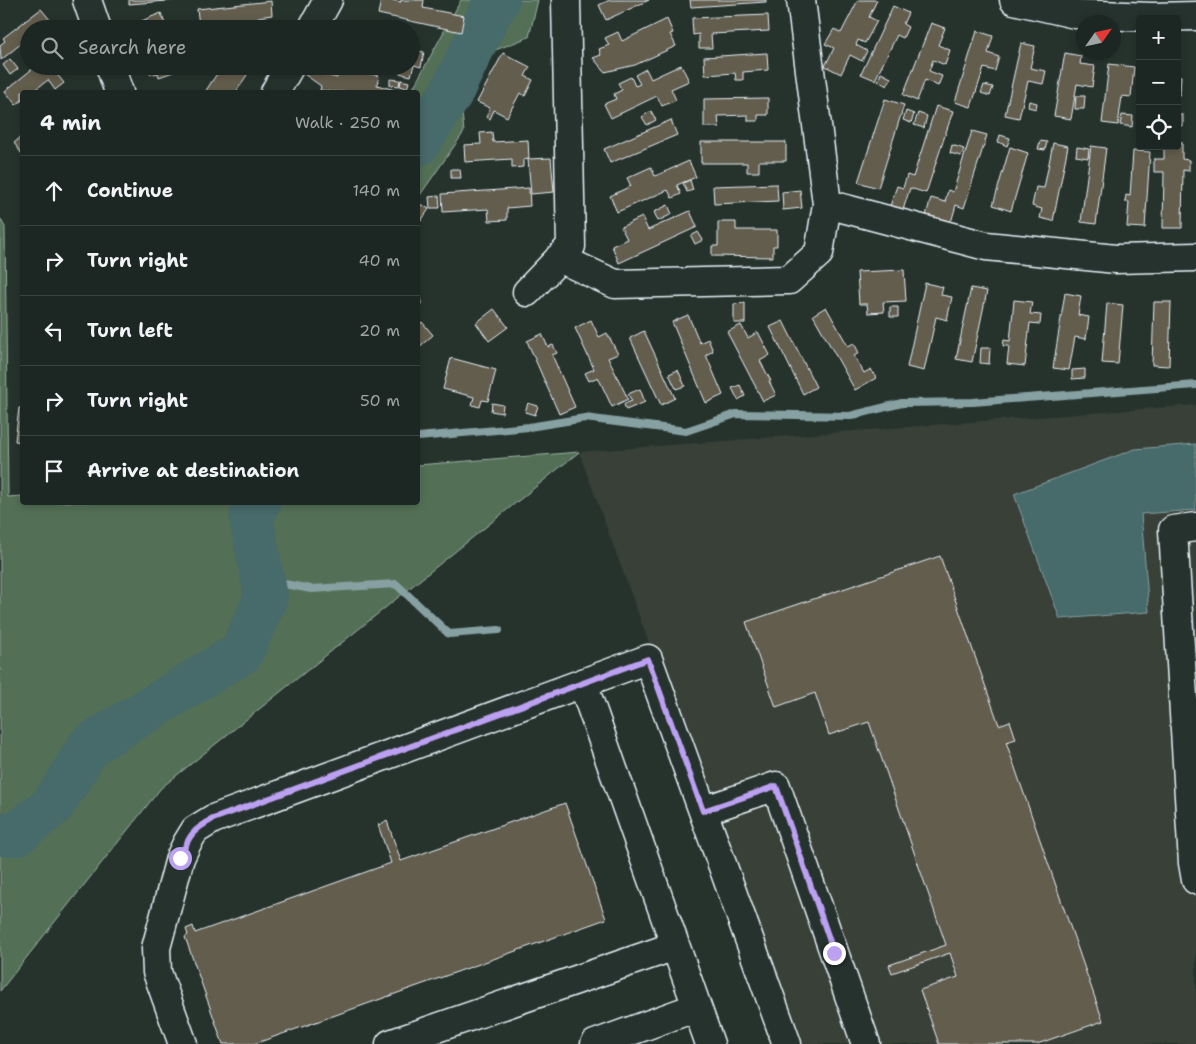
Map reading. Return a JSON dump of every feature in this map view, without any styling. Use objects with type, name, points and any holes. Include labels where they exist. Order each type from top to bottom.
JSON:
[{"type":"lane","points":[[87,0],[94,20]]},
{"type":"lane","points":[[317,20],[328,0]]},
{"type":"lane","points":[[527,292],[571,246],[566,0]]},
{"type":"lane","points":[[559,258],[615,284],[789,280],[819,253],[828,204],[801,0]]},
{"type":"lane","points":[[1014,0],[1075,14],[1152,17],[1196,16]]},
{"type":"lane","points":[[113,75],[118,90]]},
{"type":"lane","points":[[276,90],[285,75]]},
{"type":"lane","points":[[828,204],[986,246],[1116,259],[1196,257]]},
{"type":"lane","points":[[1196,527],[1173,530],[1193,863],[1196,880]]},
{"type":"lane","points":[[183,1044],[157,972],[156,948],[180,858],[186,843],[195,830],[213,819],[648,659],[788,1044]]},
{"type":"lane","points":[[583,684],[710,1044]]},
{"type":"lane","points":[[703,811],[776,786],[866,1044]]},
{"type":"lane","points":[[390,1044],[675,946]]},
{"type":"lane","points":[[594,1044],[697,1007]]},
{"type":"shaded area","points":[[1196,405],[1196,1044],[796,1044],[579,452]]},
{"type":"green space","points":[[461,0],[538,0],[529,37],[493,51],[462,112],[464,132],[420,195],[420,90],[412,90]]},
{"type":"green space","points":[[0,218],[5,227],[8,497],[20,496],[20,505],[420,505],[420,465],[579,452],[161,788],[0,991]]},
{"type":"water","points":[[1196,444],[1196,510],[1141,514],[1149,612],[1060,619],[1014,494],[1135,449]]},
{"type":"building","points":[[129,0],[179,0],[129,4]]},
{"type":"building","points":[[381,0],[401,2],[401,0],[424,0],[423,8],[464,16],[461,32],[420,23],[420,20],[406,20],[378,14]]},
{"type":"building","points":[[610,0],[649,0],[606,20],[599,5]]},
{"type":"building","points":[[690,0],[766,0],[766,2],[691,7]]},
{"type":"building","points":[[858,0],[877,0],[869,17],[877,21],[865,43],[858,40],[856,45],[867,51],[862,61],[850,55],[841,74],[825,66],[834,48],[825,44],[834,29],[841,33]]},
{"type":"building","points":[[271,1],[272,15],[258,17],[258,20],[198,20],[197,9]]},
{"type":"building","points":[[893,6],[908,13],[903,24],[908,27],[903,38],[897,35],[875,80],[861,74]]},
{"type":"building","points":[[41,9],[50,20],[27,20]]},
{"type":"building","points":[[161,13],[164,20],[144,20]]},
{"type":"building","points":[[768,15],[769,31],[711,34],[712,48],[699,48],[699,34],[693,35],[692,18]]},
{"type":"building","points":[[667,19],[673,33],[670,34],[676,46],[635,65],[605,72],[593,58],[601,55],[599,49],[609,45],[605,38],[618,32],[622,41]]},
{"type":"building","points":[[931,23],[945,28],[938,45],[950,50],[945,65],[933,60],[929,71],[942,76],[938,86],[925,80],[917,101],[903,95]]},
{"type":"building","points":[[20,25],[20,45],[1,60],[0,45],[5,41],[3,38]]},
{"type":"building","points":[[977,31],[993,36],[988,53],[999,57],[995,71],[984,68],[971,107],[955,102]]},
{"type":"building","points":[[1021,43],[1035,46],[1030,68],[1046,71],[1043,84],[1028,81],[1019,118],[1005,115]]},
{"type":"building","points":[[420,51],[424,52],[420,67]]},
{"type":"building","points":[[503,53],[530,67],[525,76],[533,80],[525,96],[520,93],[507,117],[494,110],[490,119],[486,117],[490,108],[477,102]]},
{"type":"building","points":[[767,53],[768,70],[743,72],[743,80],[736,80],[735,73],[705,75],[704,57]]},
{"type":"building","points":[[1065,53],[1076,55],[1076,60],[1080,60],[1080,64],[1095,66],[1092,87],[1077,84],[1071,119],[1054,116]]},
{"type":"building","points":[[10,59],[18,69],[10,75],[3,65]]},
{"type":"building","points":[[1109,64],[1134,67],[1131,97],[1122,96],[1118,125],[1102,123]]},
{"type":"building","points":[[681,65],[689,81],[671,89],[676,100],[662,106],[657,96],[611,118],[604,104],[616,99],[614,94],[622,90],[618,83],[631,77],[635,86],[640,84],[635,75],[646,69],[651,79]]},
{"type":"building","points":[[881,73],[891,78],[887,86],[878,81]]},
{"type":"building","points":[[25,75],[58,75],[64,83],[55,90],[48,80],[35,90],[20,90],[20,102],[16,105],[5,91]]},
{"type":"building","points":[[216,75],[247,75],[237,90],[206,90]]},
{"type":"building","points":[[305,75],[325,75],[337,78],[338,75],[375,75],[379,76],[377,85],[395,90],[320,90],[321,86]]},
{"type":"building","points":[[390,79],[400,80],[399,86],[390,85]]},
{"type":"building","points":[[401,80],[409,82],[407,88],[400,86]]},
{"type":"building","points":[[984,85],[993,87],[990,96],[981,93]]},
{"type":"building","points":[[1076,96],[1085,96],[1084,109],[1075,109]]},
{"type":"building","points":[[768,98],[768,115],[758,115],[758,121],[748,121],[748,115],[718,116],[719,127],[704,127],[704,99]]},
{"type":"building","points":[[885,99],[904,105],[878,188],[858,182]]},
{"type":"building","points":[[1029,101],[1037,103],[1036,109],[1028,107]]},
{"type":"building","points":[[936,106],[953,111],[926,193],[910,188],[903,210],[890,206],[897,186],[903,188],[907,175],[913,177]]},
{"type":"building","points":[[651,111],[656,120],[647,125],[642,117]]},
{"type":"building","points":[[906,111],[914,114],[911,123],[903,120]]},
{"type":"building","points":[[918,113],[927,116],[924,128],[914,125]]},
{"type":"building","points":[[1122,115],[1133,116],[1132,127],[1120,125]]},
{"type":"building","points":[[1181,115],[1183,115],[1183,126],[1181,126]]},
{"type":"building","points":[[671,120],[677,135],[610,163],[604,149]]},
{"type":"building","points":[[972,131],[987,135],[964,208],[956,205],[950,226],[925,219],[931,198],[945,202],[948,190],[953,192]]},
{"type":"building","points":[[492,132],[493,142],[528,140],[529,159],[523,160],[523,167],[512,168],[512,159],[465,162],[464,145],[481,144],[480,133]]},
{"type":"building","points":[[1000,135],[1010,138],[1007,146],[998,142]]},
{"type":"building","points":[[20,138],[20,151],[14,143]]},
{"type":"building","points":[[1040,141],[1047,142],[1045,150],[1038,149]]},
{"type":"building","points":[[701,142],[786,142],[786,161],[759,161],[759,172],[747,172],[747,163],[701,163]]},
{"type":"building","points":[[1182,142],[1182,159],[1189,160],[1189,171],[1183,170],[1182,228],[1163,228],[1164,172],[1154,172],[1154,159],[1164,159],[1164,150],[1181,150]]},
{"type":"building","points":[[1053,143],[1068,146],[1053,221],[1040,218],[1042,209],[1032,206],[1036,187],[1044,188]]},
{"type":"building","points":[[952,145],[964,149],[961,156],[950,153]]},
{"type":"building","points":[[1091,146],[1106,148],[1096,224],[1081,222]]},
{"type":"building","points":[[1010,147],[1028,153],[1011,211],[993,205]]},
{"type":"building","points":[[1077,147],[1089,149],[1088,158],[1076,156]]},
{"type":"building","points":[[1133,151],[1150,152],[1145,228],[1127,227],[1129,202],[1125,202],[1126,195],[1130,196]]},
{"type":"building","points":[[551,158],[554,192],[531,194],[528,159]]},
{"type":"building","points":[[689,161],[696,177],[677,185],[681,194],[672,198],[668,190],[617,212],[610,196],[631,186],[627,178],[651,167],[655,176]]},
{"type":"building","points":[[451,169],[460,169],[461,178],[451,178]]},
{"type":"building","points":[[690,180],[693,190],[687,192],[683,183]]},
{"type":"building","points":[[777,184],[778,201],[714,204],[713,186]]},
{"type":"building","points":[[529,188],[530,206],[507,208],[507,220],[489,221],[488,209],[443,212],[442,194]]},
{"type":"building","points":[[800,190],[802,208],[783,210],[782,192]]},
{"type":"building","points":[[439,196],[440,208],[430,208],[429,197]]},
{"type":"building","points":[[421,204],[429,209],[421,221],[420,220]]},
{"type":"building","points":[[668,205],[672,214],[658,221],[654,212]]},
{"type":"building","points":[[690,211],[697,227],[619,263],[612,246],[627,239],[621,227],[642,217],[648,230]]},
{"type":"building","points":[[718,222],[736,222],[736,230],[777,230],[777,246],[773,246],[773,257],[712,256],[712,246],[718,246]]},
{"type":"building","points":[[698,232],[703,240],[695,244],[691,236]]},
{"type":"building","points":[[904,270],[906,301],[883,302],[884,312],[868,313],[867,304],[859,304],[857,272]]},
{"type":"building","points":[[925,283],[943,287],[941,295],[952,297],[947,320],[936,317],[924,371],[907,367]]},
{"type":"building","points":[[971,288],[987,291],[972,362],[956,359]]},
{"type":"building","points":[[1065,293],[1081,296],[1078,315],[1089,317],[1086,339],[1075,337],[1069,370],[1053,368]]},
{"type":"building","points":[[1014,300],[1032,302],[1030,314],[1041,315],[1040,324],[1030,323],[1025,366],[1007,364],[1009,346],[1003,346],[1004,340],[1010,341]]},
{"type":"building","points":[[1154,302],[1171,302],[1169,366],[1152,365]]},
{"type":"building","points":[[745,303],[745,323],[734,323],[734,304]]},
{"type":"building","points":[[1107,303],[1123,305],[1118,364],[1102,363]]},
{"type":"building","points":[[826,307],[848,346],[854,343],[859,353],[854,356],[864,373],[871,369],[876,378],[855,390],[813,315]]},
{"type":"building","points":[[890,307],[898,307],[898,317],[890,317]]},
{"type":"building","points":[[494,309],[508,327],[489,341],[476,323]]},
{"type":"building","points":[[688,315],[700,343],[708,339],[713,351],[706,355],[723,395],[706,403],[672,322]]},
{"type":"building","points":[[591,320],[599,337],[607,333],[618,354],[608,358],[628,399],[612,407],[598,377],[589,381],[585,373],[594,369],[575,328]]},
{"type":"building","points":[[783,321],[816,387],[803,394],[770,327]]},
{"type":"building","points":[[422,322],[433,335],[420,346],[420,324]]},
{"type":"building","points":[[741,325],[748,338],[758,332],[770,355],[760,361],[776,395],[763,401],[727,332]]},
{"type":"building","points":[[644,331],[675,398],[661,405],[630,338]]},
{"type":"building","points":[[542,334],[548,347],[553,345],[557,353],[552,355],[575,407],[559,414],[527,341]]},
{"type":"building","points":[[981,348],[990,348],[989,364],[980,363]]},
{"type":"building","points":[[451,358],[496,370],[488,401],[482,400],[480,407],[472,405],[474,397],[443,389]]},
{"type":"building","points":[[1085,369],[1085,378],[1072,379],[1072,370]]},
{"type":"building","points":[[678,370],[685,386],[676,389],[669,374]]},
{"type":"building","points":[[740,385],[745,396],[738,400],[732,388]]},
{"type":"building","points":[[640,389],[645,402],[626,410],[624,404],[632,401],[628,394]]},
{"type":"building","points":[[492,403],[503,405],[502,413],[491,411]]},
{"type":"building","points":[[528,403],[538,406],[535,415],[525,412]]},
{"type":"building","points":[[19,408],[20,408],[20,442],[15,441]]},
{"type":"building","points":[[940,556],[999,725],[1010,721],[1016,739],[1006,742],[1103,1021],[1037,1044],[939,1044],[920,990],[958,977],[950,953],[892,973],[889,965],[946,945],[869,722],[829,735],[815,693],[776,707],[746,622]]},
{"type":"building","points":[[565,803],[606,919],[254,1044],[223,1044],[185,937],[188,935],[186,929],[193,926],[195,933],[391,863],[378,825],[387,821],[401,861]]},
{"type":"waterway","points":[[420,141],[451,93],[490,12],[498,0]]},
{"type":"waterway","points":[[420,437],[529,427],[585,418],[686,431],[736,414],[850,416],[902,403],[973,402],[1196,385]]},
{"type":"waterway","points":[[0,834],[16,834],[53,805],[90,745],[241,653],[266,597],[251,517],[257,505]]},
{"type":"waterway","points":[[263,580],[311,589],[396,584],[449,634],[499,630]]},
{"type":"route","points":[[180,858],[186,843],[195,830],[213,819],[648,659],[703,811],[776,786],[834,953]]}]
